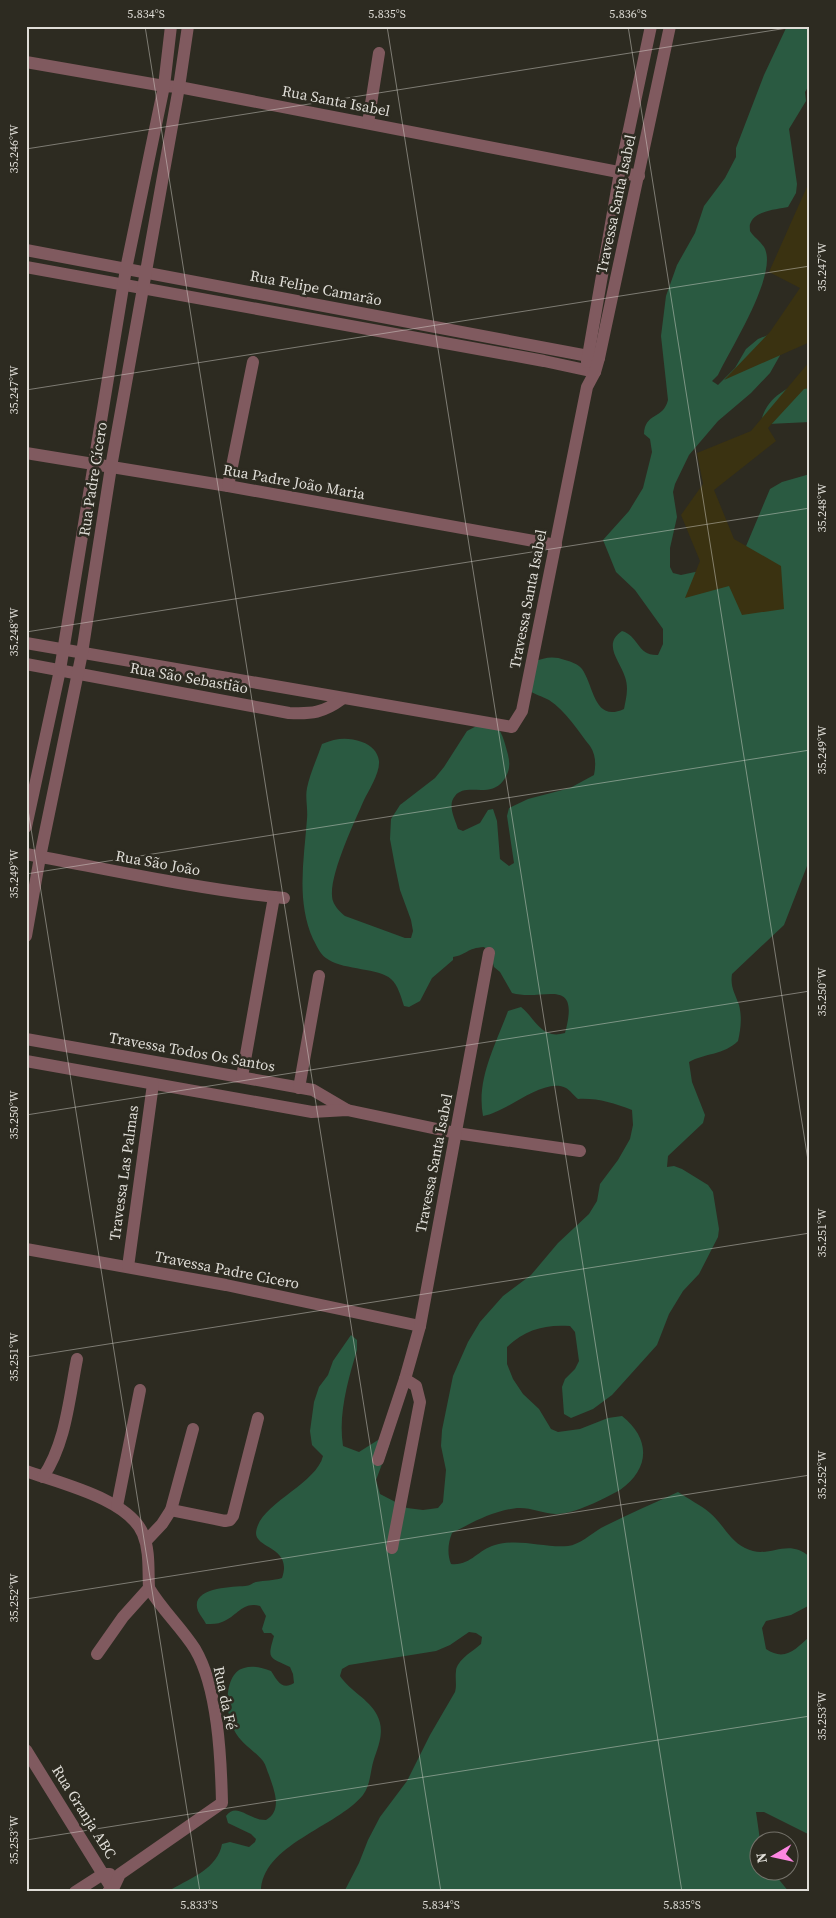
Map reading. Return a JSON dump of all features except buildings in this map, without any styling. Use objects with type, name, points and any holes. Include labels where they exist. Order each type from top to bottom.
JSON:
[{"type":"street","name":"Rua Padre Cícero","points":[[26,827],[60,670],[126,269],[164,86],[171,26]]},
{"type":"street","name":"Rua Padre Cícero","points":[[26,936],[40,857],[82,653],[111,467],[179,87],[188,26]]},
{"type":"street","name":"Travessa Santa Isabel","points":[[594,356],[620,172],[651,26]]},
{"type":"street","name":"Travessa Santa Isabel","points":[[512,727],[522,711],[590,371],[638,176],[670,26]]},
{"type":"street","points":[[368,124],[379,53]]},
{"type":"street","name":"Rua Santa Isabel","points":[[26,62],[179,87],[638,176]]},
{"type":"street","name":"Rua Felipe Camarão","points":[[26,250],[594,356]]},
{"type":"street","name":"Rua Felipe Camarão","points":[[26,267],[590,371]]},
{"type":"street","points":[[228,486],[252,362]]},
{"type":"street","name":"Rua Padre João Maria","points":[[26,453],[228,486],[556,545]]},
{"type":"street","name":"Rua São Sebastião","points":[[26,644],[512,727]]},
{"type":"street","name":"Rua São Sebastião","points":[[26,664],[289,713],[320,712],[342,699]]},
{"type":"street","name":"Rua São João","points":[[26,854],[228,892],[279,897],[242,1077]]},
{"type":"street","name":"Travessa Santa Isabel","points":[[378,1460],[405,1379],[420,1326],[489,953]]},
{"type":"street","points":[[299,1088],[319,976]]},
{"type":"street","name":"Travessa Todos Os Santos","points":[[26,1039],[313,1090],[347,1110]]},
{"type":"street","name":"Travessa Todos Os Santos","points":[[26,1061],[312,1112],[347,1110],[456,1133],[580,1151]]},
{"type":"street","points":[[255,1102],[259,1080]]},
{"type":"street","name":"Travessa Las Palmas","points":[[128,1267],[152,1084]]},
{"type":"street","name":"Travessa Padre Cicero","points":[[26,1249],[226,1285],[420,1326]]},
{"type":"street","points":[[43,1477],[51,1466],[62,1440],[77,1359]]},
{"type":"street","points":[[392,1548],[420,1402],[416,1386],[405,1379]]},
{"type":"street","points":[[117,1506],[140,1390]]},
{"type":"street","points":[[171,1510],[225,1521],[231,1519],[258,1418]]},
{"type":"street","points":[[146,1541],[162,1524],[171,1510],[193,1430]]},
{"type":"street","name":"Rua da Fé","points":[[26,1471],[117,1506],[134,1520],[146,1541],[149,1588],[194,1649],[206,1677],[215,1717],[222,1803],[120,1874]]},
{"type":"street","points":[[97,1654],[123,1617],[149,1588]]},
{"type":"street","name":"Rua Granja ABC","points":[[26,1750],[112,1891]]},
{"type":"street","points":[[75,1892],[103,1874],[120,1874],[112,1891]]},
{"type":"green space","points":[[787,26],[810,26],[810,84],[805,92],[806,101],[789,129],[797,184],[796,193],[788,207],[757,215],[750,223],[750,231],[766,252],[767,264],[764,279],[741,332],[718,375],[712,381],[718,385],[735,368],[746,349],[758,339],[773,333],[791,336],[770,373],[751,393],[718,421],[689,455],[673,492],[677,517],[670,548],[670,567],[673,573],[681,575],[709,569],[744,551],[770,489],[782,482],[810,474],[810,864],[807,866],[784,925],[732,974],[732,986],[741,1014],[738,1041],[727,1049],[689,1062],[692,1082],[705,1115],[703,1123],[668,1156],[667,1167],[674,1166],[682,1169],[708,1185],[713,1192],[719,1229],[718,1237],[699,1274],[683,1291],[669,1314],[657,1345],[612,1395],[593,1409],[571,1418],[564,1414],[562,1387],[565,1379],[575,1369],[579,1361],[575,1332],[570,1326],[552,1326],[536,1329],[520,1336],[507,1347],[507,1364],[513,1379],[523,1394],[539,1409],[551,1429],[558,1432],[580,1429],[608,1418],[622,1416],[638,1434],[642,1444],[643,1454],[637,1473],[620,1490],[588,1506],[570,1512],[555,1514],[527,1508],[517,1508],[483,1517],[452,1533],[449,1552],[451,1564],[458,1564],[464,1563],[489,1547],[504,1543],[572,1545],[610,1523],[678,1492],[703,1507],[715,1517],[730,1536],[745,1548],[762,1552],[785,1548],[793,1549],[801,1551],[810,1557],[810,1605],[791,1615],[766,1621],[762,1628],[766,1649],[779,1654],[790,1652],[810,1636],[810,1835],[764,1812],[756,1812],[759,1830],[748,1830],[748,1880],[779,1880],[789,1892],[344,1892],[380,1817],[407,1781],[430,1735],[455,1692],[459,1663],[481,1644],[482,1637],[476,1633],[469,1632],[450,1645],[436,1651],[349,1665],[342,1669],[340,1676],[374,1709],[381,1726],[379,1743],[368,1786],[363,1795],[351,1806],[286,1849],[273,1862],[264,1876],[261,1892],[171,1892],[172,1889],[209,1866],[215,1860],[222,1844],[230,1842],[249,1847],[255,1842],[256,1839],[251,1834],[228,1823],[226,1816],[229,1813],[235,1810],[258,1819],[266,1820],[271,1816],[276,1805],[275,1793],[266,1766],[240,1739],[231,1724],[228,1706],[229,1686],[237,1672],[247,1667],[271,1671],[280,1683],[286,1686],[294,1683],[293,1674],[290,1667],[274,1659],[270,1654],[274,1636],[271,1633],[264,1633],[262,1629],[266,1616],[260,1606],[244,1607],[222,1622],[206,1624],[198,1611],[197,1603],[200,1597],[214,1590],[247,1586],[256,1582],[282,1578],[283,1560],[279,1554],[258,1538],[256,1533],[259,1523],[266,1513],[310,1476],[323,1456],[312,1445],[310,1431],[314,1402],[319,1387],[328,1375],[333,1361],[351,1335],[357,1340],[357,1350],[347,1385],[343,1409],[343,1446],[359,1452],[386,1437],[390,1443],[376,1480],[380,1494],[407,1508],[423,1510],[438,1508],[443,1502],[446,1470],[441,1446],[442,1430],[453,1376],[468,1342],[480,1322],[503,1296],[531,1275],[558,1243],[589,1214],[597,1201],[600,1184],[618,1160],[630,1139],[633,1125],[632,1110],[592,1099],[578,1099],[568,1089],[557,1086],[536,1091],[493,1113],[483,1116],[482,1089],[488,1062],[508,1011],[521,1007],[544,1031],[550,1034],[565,1033],[569,1015],[568,1003],[563,997],[556,994],[524,995],[512,993],[500,972],[494,967],[490,952],[484,947],[453,957],[453,960],[432,978],[420,1001],[409,1007],[404,1006],[396,984],[386,975],[344,966],[323,956],[313,939],[304,910],[302,880],[307,815],[306,792],[310,777],[322,744],[332,740],[357,740],[365,743],[376,752],[379,761],[378,771],[342,851],[334,880],[333,901],[345,916],[405,938],[411,938],[413,931],[411,920],[400,890],[390,839],[391,819],[400,805],[435,778],[467,731],[488,720],[494,724],[504,740],[509,758],[509,767],[503,781],[497,786],[485,790],[465,790],[455,796],[452,804],[454,817],[458,829],[463,831],[480,823],[488,810],[493,809],[497,821],[500,859],[509,866],[514,863],[507,816],[509,808],[528,799],[570,788],[594,775],[594,756],[590,746],[566,715],[549,700],[528,689],[534,662],[553,658],[577,664],[586,676],[596,701],[606,711],[614,712],[624,709],[627,689],[625,677],[614,653],[613,641],[616,636],[622,631],[628,634],[642,649],[651,654],[658,655],[663,644],[663,629],[635,590],[616,572],[603,540],[629,511],[643,488],[652,452],[650,439],[644,434],[645,427],[647,422],[662,411],[668,400],[661,336],[666,296],[677,265],[695,233],[704,206],[725,178],[736,157],[736,148],[764,75]]},
{"type":"green space","points":[[810,378],[810,422],[768,424],[761,422],[764,413],[773,399],[786,389]]},
{"type":"sand","points":[[810,180],[810,342],[724,380],[770,332],[800,288],[769,272]]},
{"type":"sand","points":[[810,361],[810,388],[804,389],[768,428],[776,441],[714,490],[734,539],[781,566],[784,609],[742,615],[729,586],[685,598],[700,561],[681,515],[703,484],[697,453],[751,431]]}]
